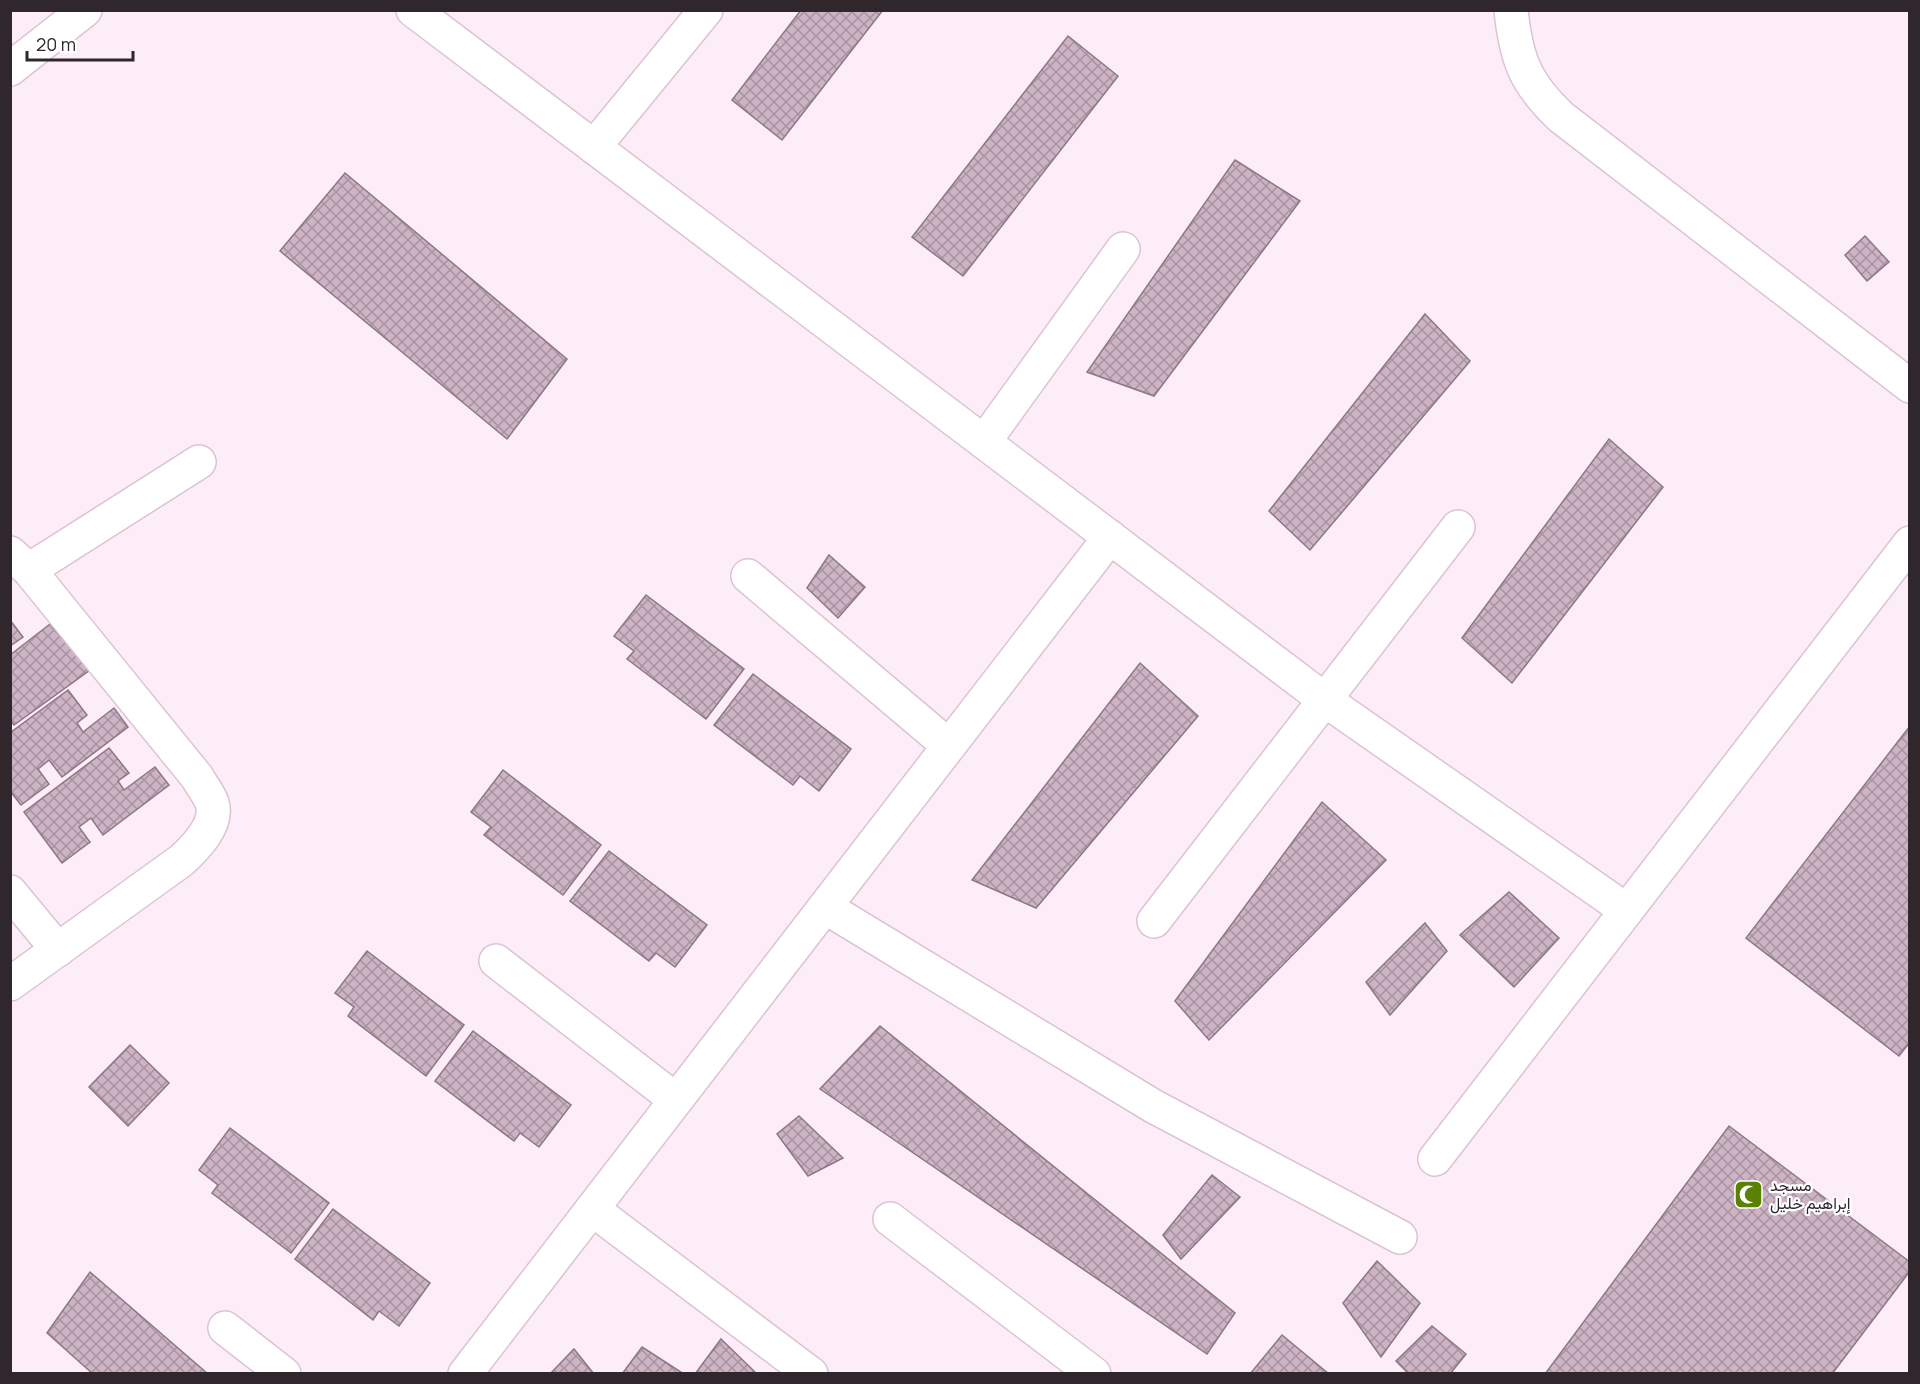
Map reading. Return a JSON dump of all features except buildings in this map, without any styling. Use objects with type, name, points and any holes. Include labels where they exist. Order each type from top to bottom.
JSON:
[{"type":"street","points":[[10,69],[85,10]]},
{"type":"street","points":[[413,10],[1325,700],[1626,910]]},
{"type":"street","points":[[594,147],[706,10]]},
{"type":"street","points":[[1512,10],[1514,39],[1522,65],[1538,95],[1561,117],[1910,386]]},
{"type":"street","points":[[984,442],[1123,249]]},
{"type":"street","points":[[10,984],[182,860],[198,845],[210,825],[213,805],[198,777],[20,561],[199,462]]},
{"type":"street","points":[[1154,921],[1458,527]]},
{"type":"street","points":[[465,1374],[1110,537]]},
{"type":"street","points":[[1435,1160],[1910,543]]},
{"type":"street","points":[[748,576],[949,746]]},
{"type":"street","points":[[10,892],[58,950]]},
{"type":"street","points":[[825,907],[1153,1106],[1400,1237]]},
{"type":"street","points":[[496,961],[676,1100]]},
{"type":"street","points":[[592,1209],[811,1374]]},
{"type":"street","points":[[890,1220],[1094,1374]]},
{"type":"street","points":[[225,1328],[284,1374]]},
{"type":"place","name":"مسجد إبراهيم خليل","points":[[1749,1194]]}]
